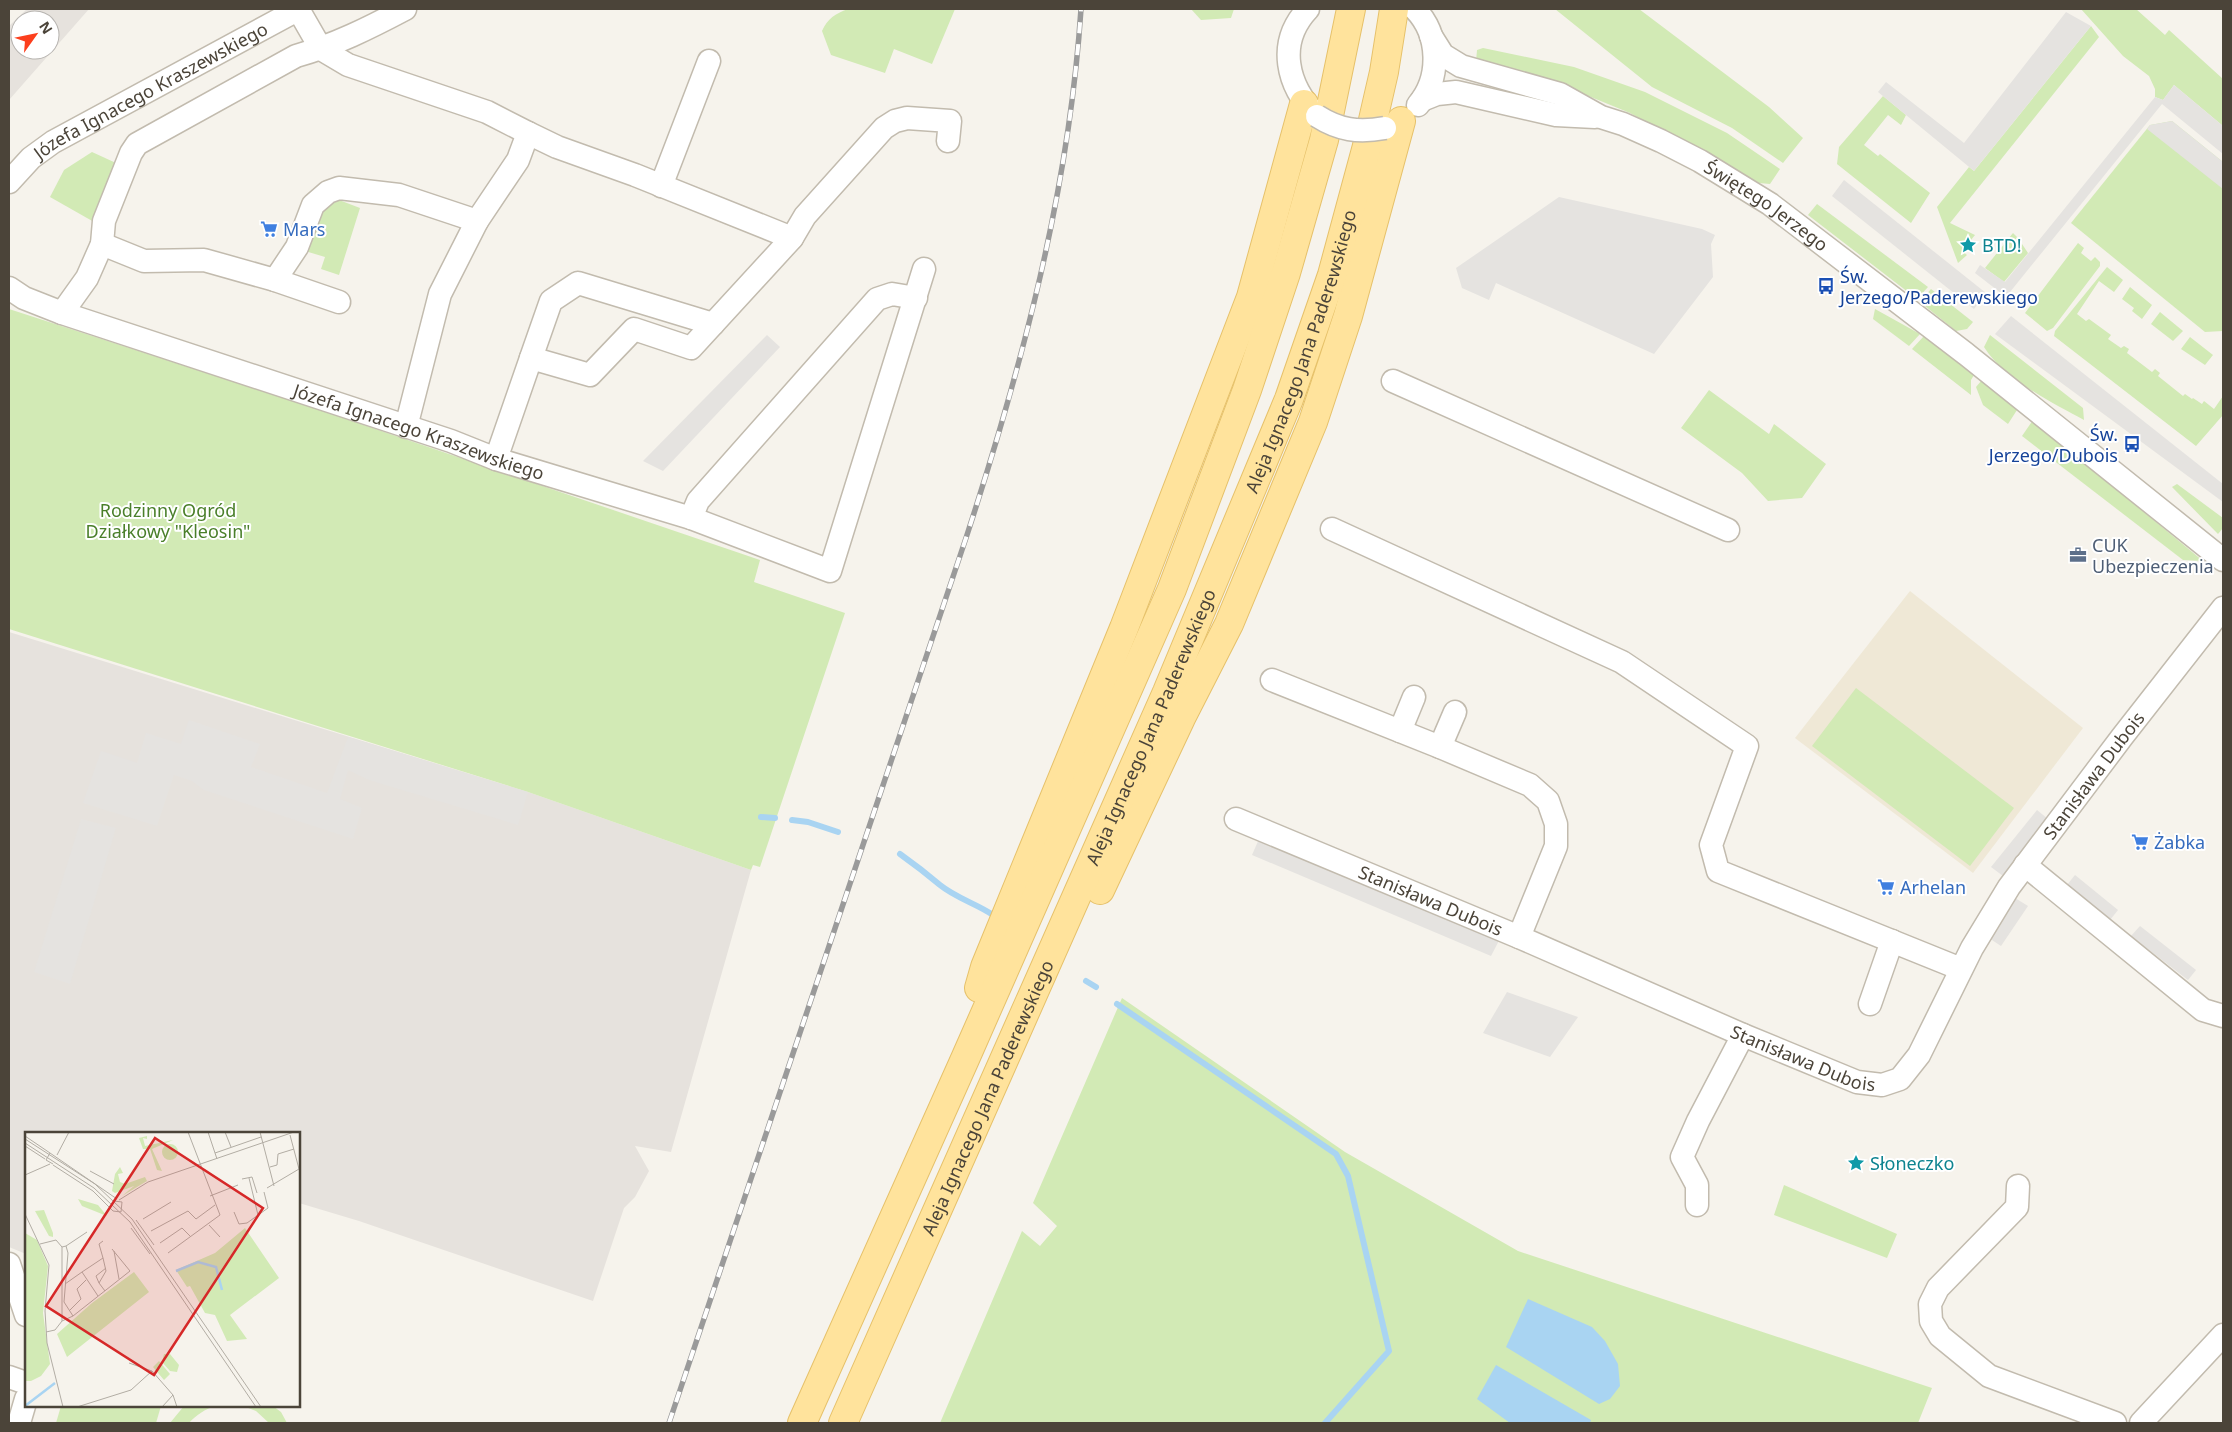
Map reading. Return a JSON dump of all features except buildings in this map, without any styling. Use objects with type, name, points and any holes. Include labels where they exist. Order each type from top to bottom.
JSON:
[{"type":"main road","name":"Aleja Ignacego Jana Paderewskiego","points":[[802,1423],[1172,589],[1247,390],[1286,273],[1324,140],[1351,9]]},
{"type":"main road","name":"Aleja Ignacego Jana Paderewskiego","points":[[843,1423],[1204,607],[1289,399],[1332,275],[1365,155],[1384,72],[1394,9]]},
{"type":"main road","points":[[965,1059],[985,967],[1131,610],[1250,297],[1310,110]]},
{"type":"main road","points":[[1017,1031],[1060,974],[1181,718],[1229,624],[1313,422],[1348,316],[1393,125]]},
{"type":"street","points":[[299,9],[321,49],[348,65],[487,112],[557,147],[636,175],[792,238]]},
{"type":"street","name":"Józefa Ignacego Kraszewskiego","points":[[9,182],[31,158],[53,142],[299,9]]},
{"type":"street","points":[[62,313],[87,278],[102,244],[104,221],[131,153],[137,144],[296,56],[321,49],[351,37],[404,9]]},
{"type":"street","points":[[1308,9],[1295,28],[1289,47],[1290,73],[1294,86],[1310,110],[1332,126],[1349,131],[1367,132],[1393,125],[1422,100],[1432,80],[1435,58],[1431,36],[1419,11]]},
{"type":"street","name":"Świętego Jerzego","points":[[1431,36],[1443,55],[1461,66],[1560,94],[1601,117],[1623,124],[1700,161],[1770,204],[1981,366],[2223,560]]},
{"type":"street","points":[[661,186],[709,61]]},
{"type":"street","name":"Świętego Jerzego","points":[[1422,100],[1437,94],[1456,92],[1556,115],[1601,117]]},
{"type":"street","points":[[531,358],[590,375],[634,329],[691,348],[792,238],[805,216],[876,135],[895,121],[907,118],[950,121],[948,141]]},
{"type":"street","points":[[406,427],[440,294],[477,221],[518,160],[528,133]]},
{"type":"street","points":[[275,280],[297,247],[313,205],[328,192],[339,188],[399,195],[477,221]]},
{"type":"street","points":[[102,244],[144,261],[204,260],[275,280],[339,302]]},
{"type":"street","points":[[691,518],[698,501],[877,299],[892,294],[916,298],[924,269]]},
{"type":"street","points":[[496,459],[551,300],[578,283],[712,324]]},
{"type":"street","name":"Józefa Ignacego Kraszewskiego","points":[[9,288],[24,298],[62,313],[451,441],[496,459],[691,518],[830,571],[916,298]]},
{"type":"street","points":[[1393,381],[1728,530]]},
{"type":"street","points":[[1332,530],[1622,662],[1747,746],[1711,845],[1718,870],[1961,969]]},
{"type":"street","name":"Stanisława Dubois","points":[[1236,818],[1743,1035],[1857,1082],[1882,1085],[1900,1080],[1919,1055],[1961,969],[2009,887],[2223,608]]},
{"type":"street","points":[[1272,680],[1440,746],[1530,785],[1548,801],[1556,824],[1556,846],[1519,938]]},
{"type":"street","points":[[1400,731],[1414,697]]},
{"type":"street","points":[[1440,746],[1455,712]]},
{"type":"street","points":[[2025,865],[2202,1010],[2223,1016]]},
{"type":"street","points":[[1870,1004],[1892,941]]},
{"type":"street","points":[[1697,1205],[1697,1185],[1682,1157],[1698,1121],[1743,1035]]},
{"type":"street","points":[[2018,1186],[2016,1207],[1938,1288],[1930,1304],[1931,1321],[1940,1336],[1989,1376],[2115,1423]]},
{"type":"street","points":[[9,1264],[25,1312]]},
{"type":"street","points":[[2141,1423],[2223,1335]]},
{"type":"street","points":[[9,1377],[25,1383]]},
{"type":"street","points":[[19,1423],[25,1402]]},
{"type":"shaded area","points":[[27,9],[89,9],[60,42],[60,10],[26,10]]},
{"type":"shaded area","points":[[2066,12],[2091,26],[1974,171],[1878,92],[1886,82],[1964,143]]},
{"type":"shaded area","points":[[10,25],[10,60],[44,60],[9,100]]},
{"type":"shaded area","points":[[2174,85],[2223,126],[2223,154],[2162,104],[2006,297],[1975,273],[1980,265],[2005,282],[2155,97],[2163,100]]},
{"type":"shaded area","points":[[2172,121],[2223,162],[2223,189],[2147,129],[2150,125]]},
{"type":"shaded area","points":[[1844,180],[1986,293],[1974,309],[1832,196]]},
{"type":"shaded area","points":[[1559,197],[1702,229],[1715,235],[1711,244],[1713,277],[1654,354],[1496,283],[1489,300],[1462,288],[1456,268]]},
{"type":"shaded area","points":[[2011,316],[2223,484],[2223,502],[1995,334]]},
{"type":"shaded area","points":[[767,335],[780,347],[663,471],[643,461]]},
{"type":"shaded area","points":[[1910,591],[2083,728],[1973,873],[1795,738]]},
{"type":"shaded area","points":[[9,632],[528,792],[751,870],[671,1152],[635,1146],[649,1171],[635,1197],[624,1208],[593,1301],[359,1221],[300,1203],[300,1132],[25,1132],[25,1254],[9,1247]]},
{"type":"shaded area","points":[[189,720],[260,744],[251,767],[327,793],[348,737],[528,792],[518,825],[369,780],[348,770],[340,799],[362,808],[353,839],[204,790],[192,781],[174,775],[157,826],[83,803],[101,751],[137,763],[146,733],[181,744]]},
{"type":"shaded area","points":[[2037,810],[2048,819],[2003,876],[1991,867]]},
{"type":"shaded area","points":[[81,819],[116,828],[70,984],[34,972]]},
{"type":"shaded area","points":[[1263,830],[1504,931],[1491,956],[1252,855]]},
{"type":"shaded area","points":[[2075,875],[2118,910],[2110,920],[2067,885]]},
{"type":"shaded area","points":[[2015,898],[2028,906],[2001,946],[1989,938]]},
{"type":"shaded area","points":[[2140,926],[2196,970],[2188,980],[2131,936]]},
{"type":"shaded area","points":[[1507,992],[1578,1017],[1550,1057],[1483,1033]]},
{"type":"green space","points":[[848,9],[955,9],[932,64],[894,49],[885,73],[831,55],[822,31],[832,17]]},
{"type":"green space","points":[[1191,9],[1234,9],[1231,18],[1201,20]]},
{"type":"green space","points":[[1555,9],[1639,9],[1769,107],[1803,138],[1783,163],[1732,128],[1652,87]]},
{"type":"green space","points":[[2081,9],[2136,9],[2165,35],[2169,30],[2223,79],[2223,126],[2174,85],[2163,100],[2155,97],[2155,89],[2149,76],[2123,56]]},
{"type":"green space","points":[[2091,26],[2099,37],[1950,223],[1975,235],[1962,251],[1967,255],[1958,263],[1937,207],[1969,167],[1974,171]]},
{"type":"green space","points":[[1483,48],[1574,67],[1645,92],[1727,133],[1780,169],[1770,184],[1759,183],[1630,113],[1564,86],[1476,62],[1477,50]]},
{"type":"green space","points":[[1883,96],[1906,115],[1901,125],[1888,115],[1864,145],[1878,156],[1880,154],[1930,193],[1911,223],[1837,164],[1839,147]]},
{"type":"green space","points":[[2172,121],[2223,162],[2223,331],[2205,332],[2071,223],[2150,125]]},
{"type":"green space","points":[[92,152],[116,163],[94,222],[50,197],[64,170]]},
{"type":"green space","points":[[339,200],[360,208],[339,275],[321,269],[325,257],[305,251],[319,211]]},
{"type":"green space","points":[[1817,204],[1928,287],[1917,299],[1808,215]]},
{"type":"green space","points":[[2013,233],[2028,253],[2004,282],[1985,268]]},
{"type":"green space","points":[[2078,243],[2084,248],[2081,253],[2091,261],[2095,257],[2100,262],[2100,266],[2053,328],[2047,331],[2025,313]]},
{"type":"green space","points":[[2107,267],[2123,280],[2114,292],[2099,281],[2077,314],[2086,321],[2089,319],[2111,335],[2108,339],[2121,348],[2124,346],[2129,349],[2127,353],[2152,372],[2155,369],[2160,373],[2158,376],[2183,396],[2185,394],[2202,404],[2204,401],[2214,409],[2223,396],[2223,415],[2196,446],[2054,336],[2055,331]]},
{"type":"green space","points":[[2130,287],[2152,305],[2142,319],[2132,311],[2134,308],[2122,299]]},
{"type":"green space","points":[[1931,289],[1973,322],[1967,329],[1956,331],[1920,302]]},
{"type":"green space","name":"Rodzinny Ogród Działkowy \"Kleosin\"","points":[[9,309],[302,404],[760,560],[754,582],[845,613],[760,867],[753,865],[751,870],[528,792],[9,629]]},
{"type":"green space","points":[[1875,309],[1920,334],[1909,346],[1873,319]]},
{"type":"green space","points":[[2160,312],[2183,331],[2173,341],[2151,324]]},
{"type":"green space","points":[[1990,335],[2083,408],[2084,420],[2029,389],[2003,369],[1984,347]]},
{"type":"green space","points":[[1924,336],[1974,375],[1971,380],[1971,395],[1912,349]]},
{"type":"green space","points":[[2190,337],[2213,355],[2205,365],[2181,349]]},
{"type":"green space","points":[[1982,380],[2017,410],[2008,424],[1983,405],[1976,387]]},
{"type":"green space","points":[[1709,390],[1769,434],[1774,424],[1826,464],[1802,498],[1768,501],[1742,473],[1681,428]]},
{"type":"green space","points":[[2033,420],[2203,561],[2183,560],[2022,436]]},
{"type":"green space","points":[[2177,484],[2223,518],[2223,528],[2218,534],[2172,487]]},
{"type":"green space","points":[[1856,688],[2014,808],[1970,866],[1812,746]]},
{"type":"green space","points":[[1122,998],[1345,1152],[1518,1251],[1932,1388],[1918,1423],[940,1423],[1022,1231],[1040,1246],[1057,1226],[1033,1203]]},
{"type":"green space","points":[[1784,1185],[1897,1234],[1887,1258],[1774,1215]]},
{"type":"green space","points":[[61,1407],[161,1407],[156,1423],[56,1423]]},
{"type":"green space","points":[[183,1407],[213,1407],[201,1413],[189,1423],[170,1423]]},
{"type":"green space","points":[[246,1407],[274,1407],[281,1412],[287,1423],[269,1423],[256,1411]]},
{"type":"water","points":[[1528,1299],[1592,1327],[1605,1341],[1618,1364],[1620,1386],[1610,1399],[1599,1404],[1506,1347]]},
{"type":"water","points":[[1496,1365],[1591,1420],[1590,1423],[1510,1423],[1477,1399]]},
{"type":"waterway","points":[[761,817],[775,818]]},
{"type":"waterway","points":[[792,820],[808,822],[838,832]]},
{"type":"waterway","points":[[900,854],[946,890],[993,915]]},
{"type":"waterway","points":[[1086,981],[1096,987]]},
{"type":"waterway","points":[[1117,1004],[1336,1154],[1348,1176],[1389,1351],[1325,1423]]},
{"type":"railway","points":[[669,1423],[966,538],[1006,408],[1024,343],[1054,211],[1075,77],[1081,9]]},
{"type":"place","name":"Mars","points":[[269,229]]},
{"type":"place","name":"BTD!","points":[[1968,245]]},
{"type":"place","name":"Św. Jerzego/Paderewskiego","points":[[1826,286]]},
{"type":"place","name":"Św. Jerzego/Dubois","points":[[2132,444]]},
{"type":"place","name":"CUK Ubezpieczenia","points":[[2078,555]]},
{"type":"place","name":"Żabka","points":[[2140,842]]},
{"type":"place","name":"Arhelan","points":[[1886,887]]},
{"type":"place","name":"Słoneczko","points":[[1856,1163]]}]
